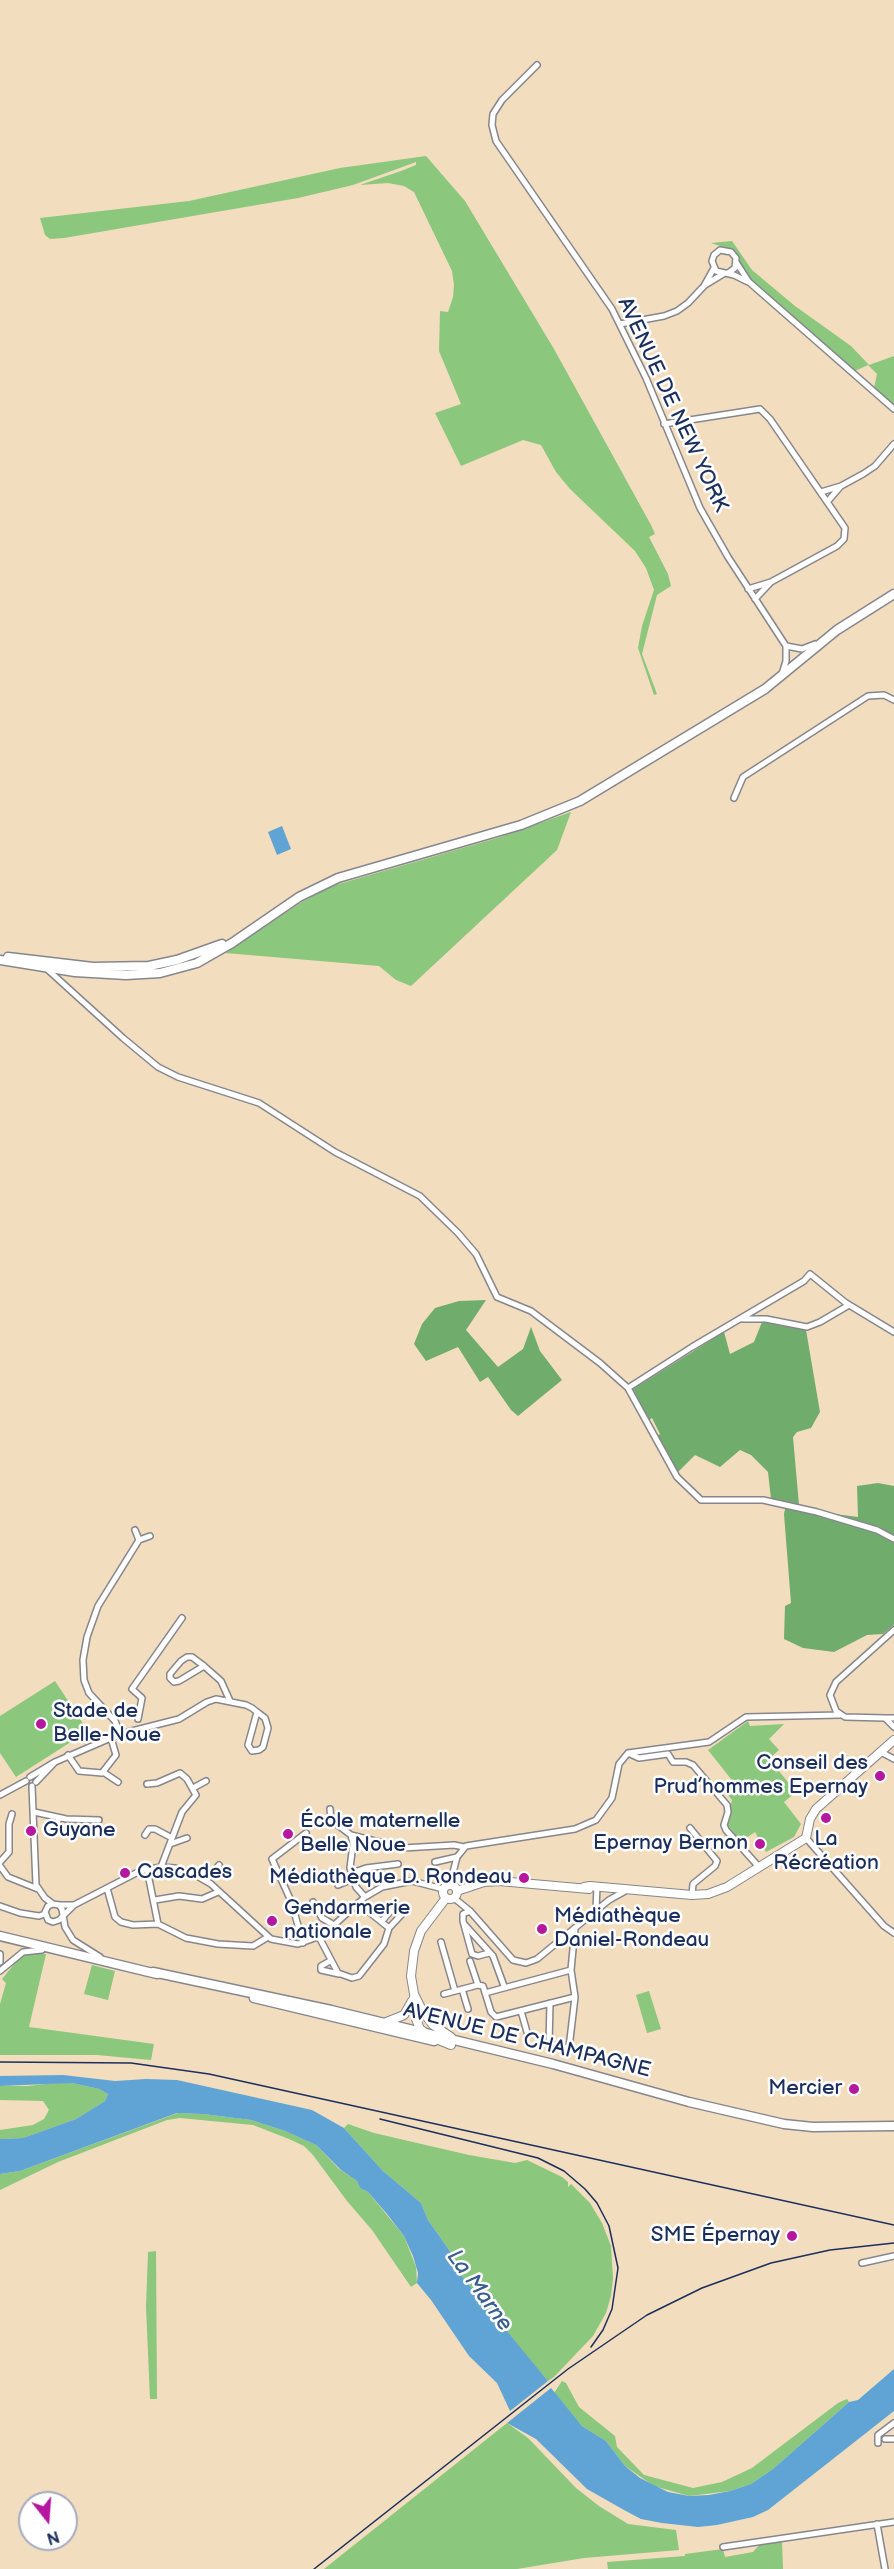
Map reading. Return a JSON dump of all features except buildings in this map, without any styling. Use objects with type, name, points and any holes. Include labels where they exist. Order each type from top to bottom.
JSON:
[{"type":"main road","points":[[0,958],[126,975],[160,973],[187,967],[250,931],[299,897],[338,878],[521,825],[566,808],[642,765],[780,678],[824,640],[894,594]]},
{"type":"main road","points":[[0,1936],[793,2126],[894,2126]]},
{"type":"main road","name":"AVENUE DE CHAMPAGNE","points":[[153,1972],[297,2002],[423,2032],[454,2043]]},
{"type":"street","name":"AVENUE DE NEW YORK","points":[[537,65],[499,104],[491,121],[497,144],[586,270],[620,324],[700,508],[748,589],[786,645]]},
{"type":"street","points":[[620,324],[664,316],[677,311],[704,286],[714,268],[713,258],[720,250],[730,252],[749,282],[894,409]]},
{"type":"street","points":[[704,286],[735,268],[736,262]]},
{"type":"street","points":[[714,268],[749,282]]},
{"type":"street","points":[[664,423],[760,409],[770,418],[845,528],[845,535],[837,546],[771,582],[748,589]]},
{"type":"street","points":[[821,492],[841,486],[875,466],[894,444]]},
{"type":"street","points":[[828,501],[841,486]]},
{"type":"street","points":[[755,599],[771,582]]},
{"type":"street","points":[[780,678],[786,661],[786,645],[802,649],[824,640]]},
{"type":"street","points":[[734,798],[743,777],[868,696],[884,695],[894,700]]},
{"type":"street","points":[[47,965],[50,974],[158,1067],[178,1077],[248,1098],[271,1109],[335,1152],[420,1197],[458,1233],[476,1254],[494,1293],[500,1298],[531,1311],[600,1363],[628,1388],[677,1478],[701,1500],[763,1500],[817,1512],[877,1530],[894,1539]]},
{"type":"street","points":[[628,1388],[804,1281],[810,1274],[849,1305],[894,1332]]},
{"type":"street","points":[[740,1319],[766,1319],[807,1327],[849,1305]]},
{"type":"street","points":[[135,1530],[139,1540]]},
{"type":"street","points":[[120,1734],[115,1721],[89,1693],[84,1676],[83,1660],[87,1637],[98,1606],[139,1540],[150,1536]]},
{"type":"street","points":[[138,1719],[142,1698],[132,1689],[182,1618]]},
{"type":"street","points":[[840,1715],[831,1700],[834,1684],[894,1630]]},
{"type":"street","points":[[204,1666],[179,1681],[174,1682],[170,1678],[170,1674],[187,1657],[192,1657],[204,1666],[221,1680],[230,1701]]},
{"type":"street","points":[[0,1795],[68,1755],[120,1734],[179,1719],[211,1700],[230,1701],[257,1712],[267,1721],[268,1728],[263,1747],[252,1750],[248,1745],[257,1712]]},
{"type":"street","points":[[330,1809],[331,1820],[351,1835],[403,1848],[454,1845],[464,1847],[575,1829],[591,1823],[603,1812],[612,1798],[619,1764],[628,1752],[709,1742],[746,1717],[840,1715],[850,1718],[894,1718]]},
{"type":"street","points":[[885,1718],[894,1727]]},
{"type":"street","points":[[68,1755],[81,1772],[97,1774],[103,1772],[116,1755],[111,1738]]},
{"type":"street","points":[[452,1896],[496,1881],[692,1895],[708,1894],[727,1887],[806,1838],[810,1819],[816,1809],[893,1744]]},
{"type":"street","points":[[628,1752],[639,1758],[668,1754],[673,1762],[686,1762],[693,1765],[727,1805],[728,1812],[724,1825],[726,1830],[759,1867]]},
{"type":"street","points":[[881,1752],[894,1759]]},
{"type":"street","points":[[38,1889],[34,1784],[55,1762]]},
{"type":"street","points":[[103,1772],[118,1782]]},
{"type":"street","points":[[147,1784],[157,1783],[180,1773],[193,1788],[196,1797],[182,1812],[161,1867]]},
{"type":"street","points":[[28,1779],[27,1784],[34,1784]]},
{"type":"street","points":[[193,1788],[206,1781]]},
{"type":"street","points":[[34,1812],[59,1818],[99,1820]]},
{"type":"street","points":[[12,1814],[9,1824],[9,1852],[0,1864],[8,1877],[38,1889],[45,1898],[56,1905],[62,1914],[65,1927],[74,1940],[107,1962]]},
{"type":"street","points":[[59,1818],[57,1824],[61,1830]]},
{"type":"street","points":[[690,1828],[717,1861],[715,1866],[693,1884],[692,1895]]},
{"type":"street","points":[[145,1835],[149,1829],[155,1829],[171,1841],[187,1838]]},
{"type":"street","points":[[303,1943],[291,1901],[272,1859],[306,1833]]},
{"type":"street","points":[[351,1835],[353,1844],[349,1864],[352,1876],[365,1897]]},
{"type":"street","points":[[806,1838],[884,1926],[894,1934]]},
{"type":"street","points":[[446,1887],[457,1857],[464,1847]]},
{"type":"street","points":[[435,1862],[457,1857]]},
{"type":"street","points":[[338,1885],[366,1868],[398,1864]]},
{"type":"street","points":[[206,1881],[219,1865]]},
{"type":"street","points":[[74,1905],[46,1907],[45,1914],[48,1920],[53,1922],[59,1920],[62,1914],[74,1905],[134,1873],[161,1867],[183,1870],[206,1881],[267,1937],[286,1943],[303,1943],[319,1937],[365,1897],[388,1884],[405,1881],[446,1887],[455,1886],[452,1896],[427,1922],[416,1946],[411,1970],[417,2022],[423,2032]]},
{"type":"street","points":[[147,1869],[158,1924]]},
{"type":"street","points":[[446,1887],[506,1953],[523,1964],[537,1959],[609,1900],[627,1890]]},
{"type":"street","points":[[107,1888],[118,1921],[134,1925],[158,1924],[182,1936],[213,1944],[253,1946],[267,1937]]},
{"type":"street","points":[[596,1910],[597,1888]]},
{"type":"street","points":[[607,1889],[609,1900]]},
{"type":"street","points":[[155,1900],[179,1896],[202,1899],[219,1892]]},
{"type":"street","points":[[313,1902],[322,1918],[334,1925]]},
{"type":"street","points":[[358,1903],[389,1928]]},
{"type":"street","points":[[0,1905],[20,1913],[39,1916],[45,1914]]},
{"type":"street","points":[[330,1961],[321,1966],[321,1970],[354,1978],[359,1976],[384,1944],[389,1928],[402,1914],[401,1911],[394,1907],[382,1921]]},
{"type":"street","points":[[470,1911],[463,1914],[473,1955],[489,1953]]},
{"type":"street","points":[[464,1924],[494,1958],[504,1986]]},
{"type":"street","points":[[569,2048],[575,1997],[571,1970],[575,1928]]},
{"type":"street","points":[[319,1937],[330,1961],[340,1975]]},
{"type":"street","points":[[441,1942],[455,1991]]},
{"type":"street","points":[[0,1971],[27,1950],[59,1950]]},
{"type":"street","points":[[0,1953],[0,1962]]},
{"type":"street","points":[[470,1961],[478,1985]]},
{"type":"street","points":[[485,1993],[504,1986],[508,1987],[571,1970]]},
{"type":"street","points":[[444,1994],[478,1985],[483,1986],[491,2012],[496,2017],[575,1997]]},
{"type":"street","points":[[462,1989],[468,2009]]},
{"type":"street","points":[[414,1994],[419,2006],[433,2025],[454,2043]]},
{"type":"street","points":[[380,2023],[394,2021],[404,2015],[411,2006],[414,1994]]},
{"type":"street","points":[[550,2003],[549,2044],[591,2054]]},
{"type":"street","points":[[390,2031],[407,2029],[417,2022],[419,2006]]},
{"type":"street","points":[[521,2011],[527,2032]]},
{"type":"street","points":[[862,2263],[894,2256]]},
{"type":"street","points":[[878,2443],[878,2435],[894,2423]]},
{"type":"street","points":[[885,2439],[894,2439]]},
{"type":"street","points":[[723,2547],[894,2522]]},
{"type":"street","points":[[876,2524],[885,2569]]},
{"type":"green space","points":[[426,156],[465,201],[554,349],[655,534],[649,537],[668,574],[671,586],[657,595],[642,654],[657,694],[654,695],[638,648],[642,626],[654,590],[646,568],[635,551],[570,489],[556,472],[541,445],[523,440],[461,466],[435,413],[461,404],[439,351],[440,311],[448,312],[453,297],[452,271],[414,192],[404,186],[388,183],[360,185],[416,165],[416,162],[353,185],[298,198],[64,238],[50,239],[45,235],[40,218],[189,201],[340,168]]},
{"type":"green space","points":[[732,241],[752,270],[795,306],[851,346],[869,365],[894,356],[894,405],[874,388],[877,374],[868,365],[855,371],[750,279],[741,267],[735,251],[711,243]]},
{"type":"green space","points":[[571,812],[557,850],[411,986],[396,980],[379,966],[225,953],[300,903],[332,886],[497,838]]},
{"type":"green space","points":[[486,1300],[466,1330],[498,1367],[523,1349],[531,1327],[540,1351],[562,1380],[518,1416],[511,1410],[488,1377],[480,1382],[458,1347],[426,1361],[414,1344],[422,1324],[435,1308],[459,1301]]},
{"type":"green space","points":[[762,1322],[806,1330],[820,1412],[811,1428],[797,1432],[793,1437],[799,1505],[771,1499],[768,1472],[751,1455],[740,1450],[720,1467],[695,1455],[677,1473],[657,1436],[660,1434],[652,1418],[649,1420],[633,1389],[724,1332],[730,1354],[754,1342]]},
{"type":"green space","points":[[878,1483],[894,1486],[894,1538],[878,1526],[876,1528],[835,1514],[858,1517],[857,1486]]},
{"type":"green space","points":[[787,1508],[817,1513],[871,1530],[894,1542],[894,1625],[883,1634],[867,1635],[834,1652],[803,1648],[784,1639],[785,1606],[791,1603],[784,1514]]},
{"type":"green space","name":"Stade de Belle-Noue","points":[[55,1681],[88,1731],[16,1777],[0,1753],[0,1716]]},
{"type":"green space","points":[[748,1721],[750,1726],[784,1724],[769,1739],[779,1750],[769,1759],[796,1792],[784,1802],[801,1824],[794,1837],[766,1852],[755,1832],[740,1842],[727,1824],[732,1800],[721,1787],[731,1779],[708,1750]]},
{"type":"green space","points":[[32,1953],[46,1954],[29,2027],[154,2044],[151,2060],[97,2055],[0,2055],[0,2004],[6,1983],[2,1979],[20,1957]]},
{"type":"green space","points":[[92,1965],[115,1971],[108,2000],[84,1994]]},
{"type":"green space","points":[[649,1991],[661,2029],[647,2033],[636,1995]]},
{"type":"green space","points":[[72,2083],[99,2089],[108,2094],[105,2101],[76,2119],[23,2138],[0,2139],[0,2130],[33,2125],[44,2119],[49,2110],[43,2101],[0,2100],[0,2086]]},
{"type":"green space","points":[[178,2113],[251,2120],[285,2131],[316,2145],[339,2169],[357,2181],[360,2188],[368,2192],[404,2236],[416,2267],[417,2283],[411,2287],[372,2230],[304,2146],[253,2125],[180,2118],[167,2120],[58,2162],[0,2190],[0,2174],[20,2171]]},
{"type":"green space","points":[[348,2124],[374,2133],[469,2155],[515,2163],[527,2160],[562,2177],[568,2182],[568,2187],[571,2184],[590,2203],[602,2223],[611,2246],[613,2278],[611,2296],[606,2313],[593,2336],[554,2377],[548,2381],[489,2311],[460,2274],[454,2257],[428,2220],[421,2203],[383,2171],[344,2128]]},
{"type":"green space","points":[[156,2251],[157,2399],[150,2399],[146,2307],[148,2252]]},
{"type":"green space","points":[[562,2381],[566,2383],[579,2407],[615,2436],[617,2447],[644,2475],[693,2488],[722,2482],[752,2468],[838,2403],[847,2399],[849,2402],[773,2469],[751,2484],[730,2491],[689,2496],[654,2486],[625,2466],[606,2441],[582,2426],[554,2393]]},
{"type":"green space","points":[[507,2423],[528,2438],[576,2488],[599,2506],[628,2524],[676,2530],[679,2550],[584,2558],[517,2569],[324,2569]]},
{"type":"green space","points":[[782,2541],[783,2569],[608,2569],[607,2562],[685,2556],[685,2554],[723,2549],[725,2557],[753,2552],[760,2544]]},
{"type":"water","points":[[282,826],[291,849],[277,855],[268,832]]},
{"type":"water","points":[[63,2075],[115,2081],[177,2080],[312,2110],[344,2128],[383,2171],[421,2203],[428,2220],[454,2257],[460,2274],[548,2381],[510,2411],[497,2383],[469,2356],[417,2283],[418,2273],[413,2256],[404,2236],[387,2214],[368,2192],[360,2188],[357,2181],[341,2170],[316,2145],[285,2131],[251,2120],[177,2113],[20,2171],[0,2174],[0,2139],[23,2138],[76,2119],[105,2101],[108,2094],[99,2089],[72,2083],[0,2086],[0,2076]]},
{"type":"water","points":[[894,2369],[894,2411],[768,2510],[753,2517],[717,2525],[698,2527],[641,2519],[587,2489],[536,2439],[507,2423],[551,2388],[582,2426],[606,2441],[625,2466],[640,2478],[668,2492],[689,2496],[709,2495],[751,2484],[773,2469],[849,2402],[858,2400]]},
{"type":"railway","points":[[0,2062],[131,2063],[209,2074],[894,2225]]},
{"type":"railway","points":[[380,2119],[538,2158],[564,2171],[585,2189],[597,2203],[609,2226],[618,2268],[612,2309],[603,2330],[591,2347]]},
{"type":"railway","points":[[314,2569],[568,2369],[647,2315],[702,2288],[771,2263],[830,2250],[894,2243]]},
{"type":"place","name":"Stade de Belle-Noue","points":[[41,1724]]},
{"type":"place","name":"Conseil des Prud’hommes Epernay","points":[[880,1776]]},
{"type":"place","name":"La Récréation","points":[[826,1818]]},
{"type":"place","name":"Guyane","points":[[31,1831]]},
{"type":"place","name":"École maternelle Belle Noue","points":[[288,1834]]},
{"type":"place","name":"Epernay Bernon","points":[[760,1844]]},
{"type":"place","name":"Cascades","points":[[125,1873]]},
{"type":"place","name":"Médiathèque D. Rondeau","points":[[524,1878]]},
{"type":"place","name":"Gendarmerie nationale","points":[[272,1921]]},
{"type":"place","name":"Médiathèque Daniel-Rondeau","points":[[542,1929]]},
{"type":"place","name":"Mercier","points":[[854,2089]]},
{"type":"place","name":"SME Épernay","points":[[792,2236]]},
{"type":"water label","name":"La Marne","points":[[479,2291]]}]
